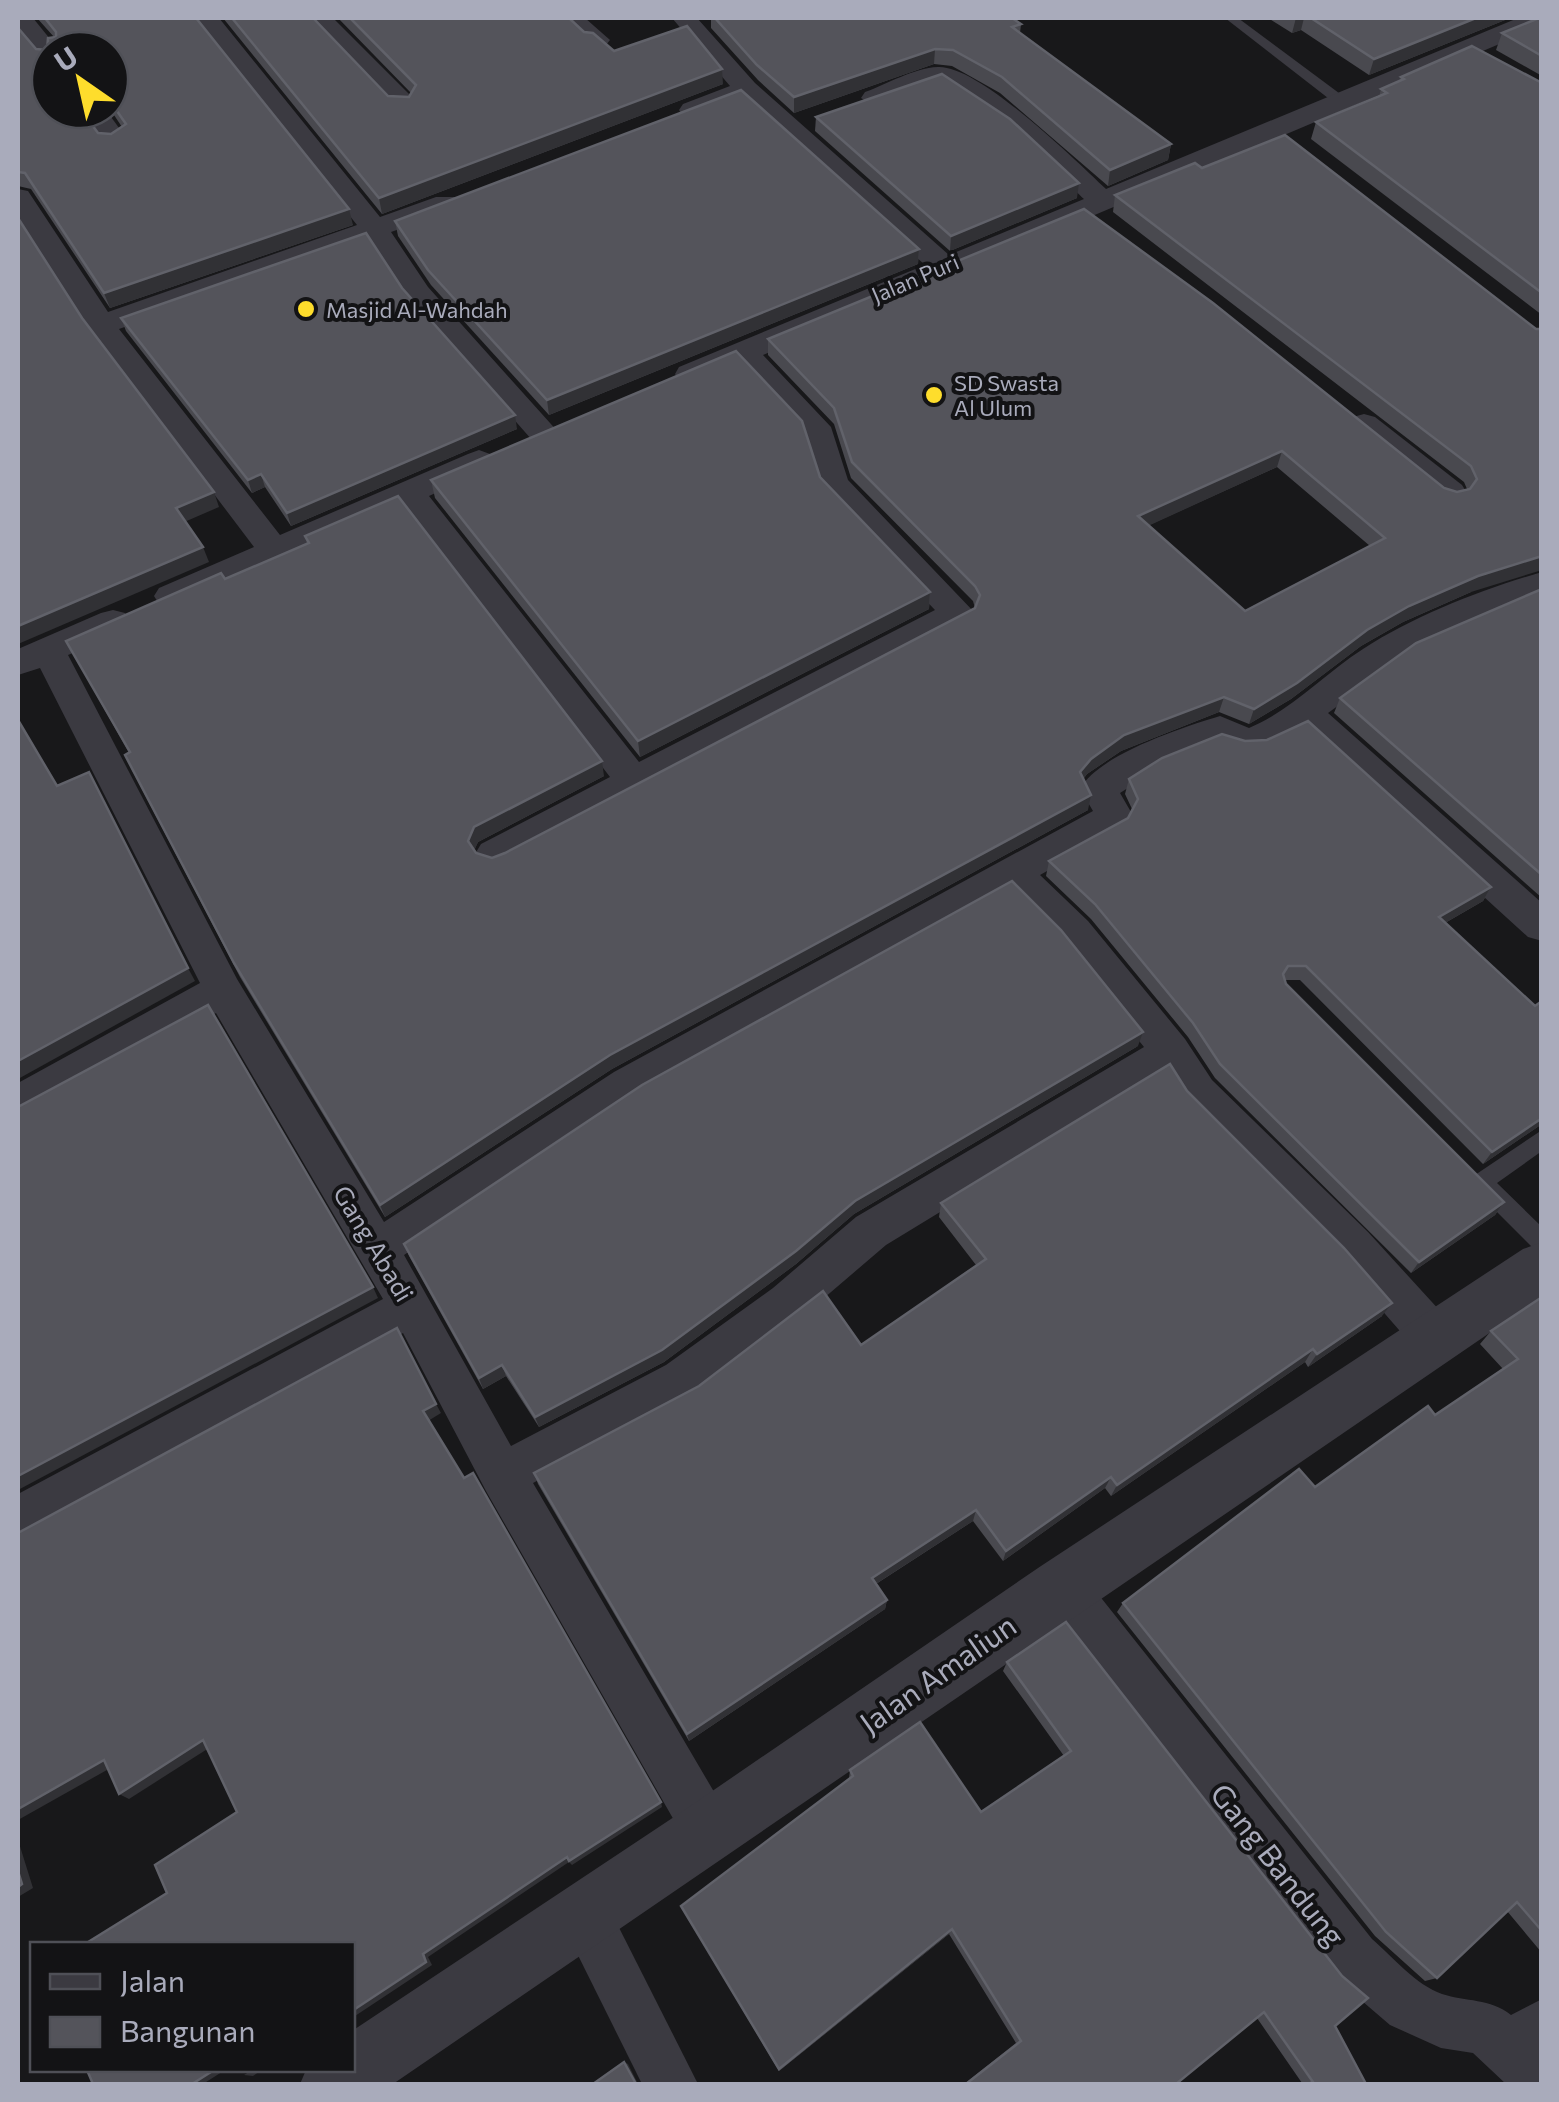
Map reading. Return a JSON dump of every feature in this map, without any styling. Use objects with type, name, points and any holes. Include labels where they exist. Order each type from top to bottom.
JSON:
[{"type":"street","points":[[206,18],[376,230],[418,293],[543,433]]},
{"type":"street","points":[[319,18],[403,103]]},
{"type":"street","points":[[570,18],[597,40]]},
{"type":"street","points":[[684,18],[746,89],[804,123],[944,265]]},
{"type":"street","name":"Jalan Puri","points":[[662,385],[1342,102],[1467,47],[1491,25],[1539,18]]},
{"type":"street","points":[[1467,47],[1497,65]]},
{"type":"street","points":[[843,109],[944,74],[1020,125],[1112,230]]},
{"type":"street","points":[[672,118],[746,89]]},
{"type":"street","points":[[107,130],[114,139]]},
{"type":"street","points":[[1277,130],[1308,154]]},
{"type":"street","points":[[101,326],[469,195]]},
{"type":"street","points":[[18,197],[101,326],[274,550]]},
{"type":"street","points":[[494,854],[958,614],[833,484],[820,434],[742,352]]},
{"type":"street","points":[[1344,408],[1451,493]]},
{"type":"street","points":[[33,657],[577,420]]},
{"type":"street","points":[[408,491],[634,782]]},
{"type":"street","points":[[378,1249],[628,1084],[1109,819],[1112,812],[1098,789],[1143,760],[1220,729],[1242,742],[1253,742],[1303,712],[1379,656],[1482,607],[1542,584]]},
{"type":"street","name":"Gang Abadi","points":[[33,657],[411,1306],[502,1475],[709,1832]]},
{"type":"street","points":[[1303,712],[1542,926]]},
{"type":"street","points":[[1014,872],[1074,932],[1171,1052],[1198,1092],[1353,1246],[1436,1339]]},
{"type":"street","points":[[18,1104],[224,990]]},
{"type":"street","points":[[502,1475],[682,1380],[788,1302],[871,1231],[957,1176],[1171,1052]]},
{"type":"street","name":"Jalan Amaliun","points":[[355,2070],[709,1832],[1062,1586],[1542,1266]]},
{"type":"street","points":[[18,1519],[411,1306]]},
{"type":"street","name":"Gang Bandung","points":[[1062,1586],[1353,1958],[1410,2006],[1440,2021],[1484,2028],[1531,2053]]},
{"type":"street","points":[[584,1915],[671,2084]]},
{"type":"lane","points":[[1231,18],[1342,102]]},
{"type":"lane","points":[[1542,1139],[1475,1175],[1542,1242]]},
{"type":"building","points":[[45,18],[196,18],[349,209],[104,293],[25,173],[18,172],[18,28],[30,42],[30,130],[96,130],[111,134],[130,130],[130,30],[54,30]]},
{"type":"building","points":[[232,18],[313,18],[388,96],[409,97],[416,85],[350,18],[569,18],[614,51],[687,26],[722,69],[379,198]]},
{"type":"building","points":[[715,18],[1012,18],[1021,24],[1012,27],[1171,144],[1110,170],[1002,77],[953,50],[935,49],[794,97],[757,65]]},
{"type":"building","points":[[1311,18],[1476,18],[1374,59]]},
{"type":"building","points":[[1539,18],[1542,56],[1502,33]]},
{"type":"building","points":[[1472,46],[1542,83],[1542,293],[1316,122],[1387,93],[1381,89],[1404,79],[1401,77]]},
{"type":"building","points":[[942,74],[1010,119],[1079,183],[951,236],[816,117]]},
{"type":"building","points":[[741,90],[919,249],[547,400],[428,270],[395,221]]},
{"type":"building","points":[[1285,135],[1536,329],[1542,329],[1542,556],[1478,576],[1409,606],[1367,630],[1297,683],[1254,709],[1224,697],[1124,735],[1080,772],[1091,795],[610,1055],[380,1205],[234,963],[125,755],[130,752],[66,641],[221,573],[225,579],[309,543],[305,536],[398,496],[602,761],[474,827],[468,841],[476,853],[492,858],[505,853],[975,608],[980,595],[975,586],[852,462],[834,408],[768,339],[1084,209],[1213,303],[1444,488],[1457,492],[1470,489],[1477,479],[1471,466],[1115,195],[1195,163],[1202,168]],"holes":[[[1282,451],[1385,538],[1245,611],[1138,516]]]},
{"type":"building","points":[[18,218],[82,318],[214,492],[176,508],[203,547],[18,626]]},
{"type":"building","points":[[366,233],[402,288],[515,415],[287,513],[261,474],[248,480],[121,318]]},
{"type":"building","points":[[736,351],[802,421],[820,477],[930,592],[638,741],[431,480]]},
{"type":"building","points":[[1542,589],[1542,875],[1340,698],[1416,643]]},
{"type":"building","points":[[18,720],[57,786],[89,772],[188,968],[18,1061]]},
{"type":"building","points":[[1308,721],[1491,887],[1439,917],[1535,1006],[1542,1001],[1542,1118],[1492,1152],[1306,966],[1288,966],[1283,974],[1286,984],[1504,1202],[1419,1262],[1220,1064],[1193,1023],[1095,904],[1049,861],[1128,818],[1138,799],[1129,779],[1162,758],[1222,734],[1245,741],[1267,740]]},
{"type":"building","points":[[1012,881],[1061,930],[1143,1032],[855,1201],[796,1251],[662,1350],[535,1417],[502,1365],[479,1378],[404,1244],[642,1085]]},
{"type":"building","points":[[208,1005],[373,1287],[18,1476],[18,1107]]},
{"type":"building","points":[[1170,1064],[1187,1091],[1344,1248],[1392,1303],[1317,1354],[1313,1349],[1117,1485],[1111,1477],[1006,1551],[976,1510],[872,1578],[887,1600],[687,1734],[534,1473],[699,1386],[823,1291],[861,1345],[986,1259],[941,1203]]},
{"type":"building","points":[[1542,1297],[1542,1931],[1517,1902],[1437,1978],[1386,1932],[1123,1603],[1299,1469],[1315,1487],[1428,1406],[1435,1415],[1518,1359],[1491,1331]]},
{"type":"building","points":[[397,1328],[436,1404],[423,1411],[464,1478],[473,1473],[661,1802],[569,1861],[567,1857],[423,1954],[426,1962],[355,2009],[355,1942],[88,1942],[167,1893],[155,1865],[237,1812],[203,1740],[119,1794],[104,1760],[18,1809],[18,1533]]},
{"type":"building","points":[[1066,1622],[1342,1976],[1368,1998],[1335,2026],[1366,2084],[1308,2084],[1313,2082],[1264,2012],[1176,2084],[966,2084],[1021,2041],[952,1929],[779,2069],[681,1906],[853,1776],[850,1770],[920,1722],[981,1812],[1071,1751],[1007,1662]]},
{"type":"building","points":[[624,2062],[636,2084],[593,2084]]},
{"type":"building","points":[[88,2072],[211,2072],[192,2084],[93,2084]]},
{"type":"place","name":"Masjid Al-Wahdah","points":[[306,309]]},
{"type":"place","name":"SD Swasta Al Ulum","points":[[934,395]]}]
